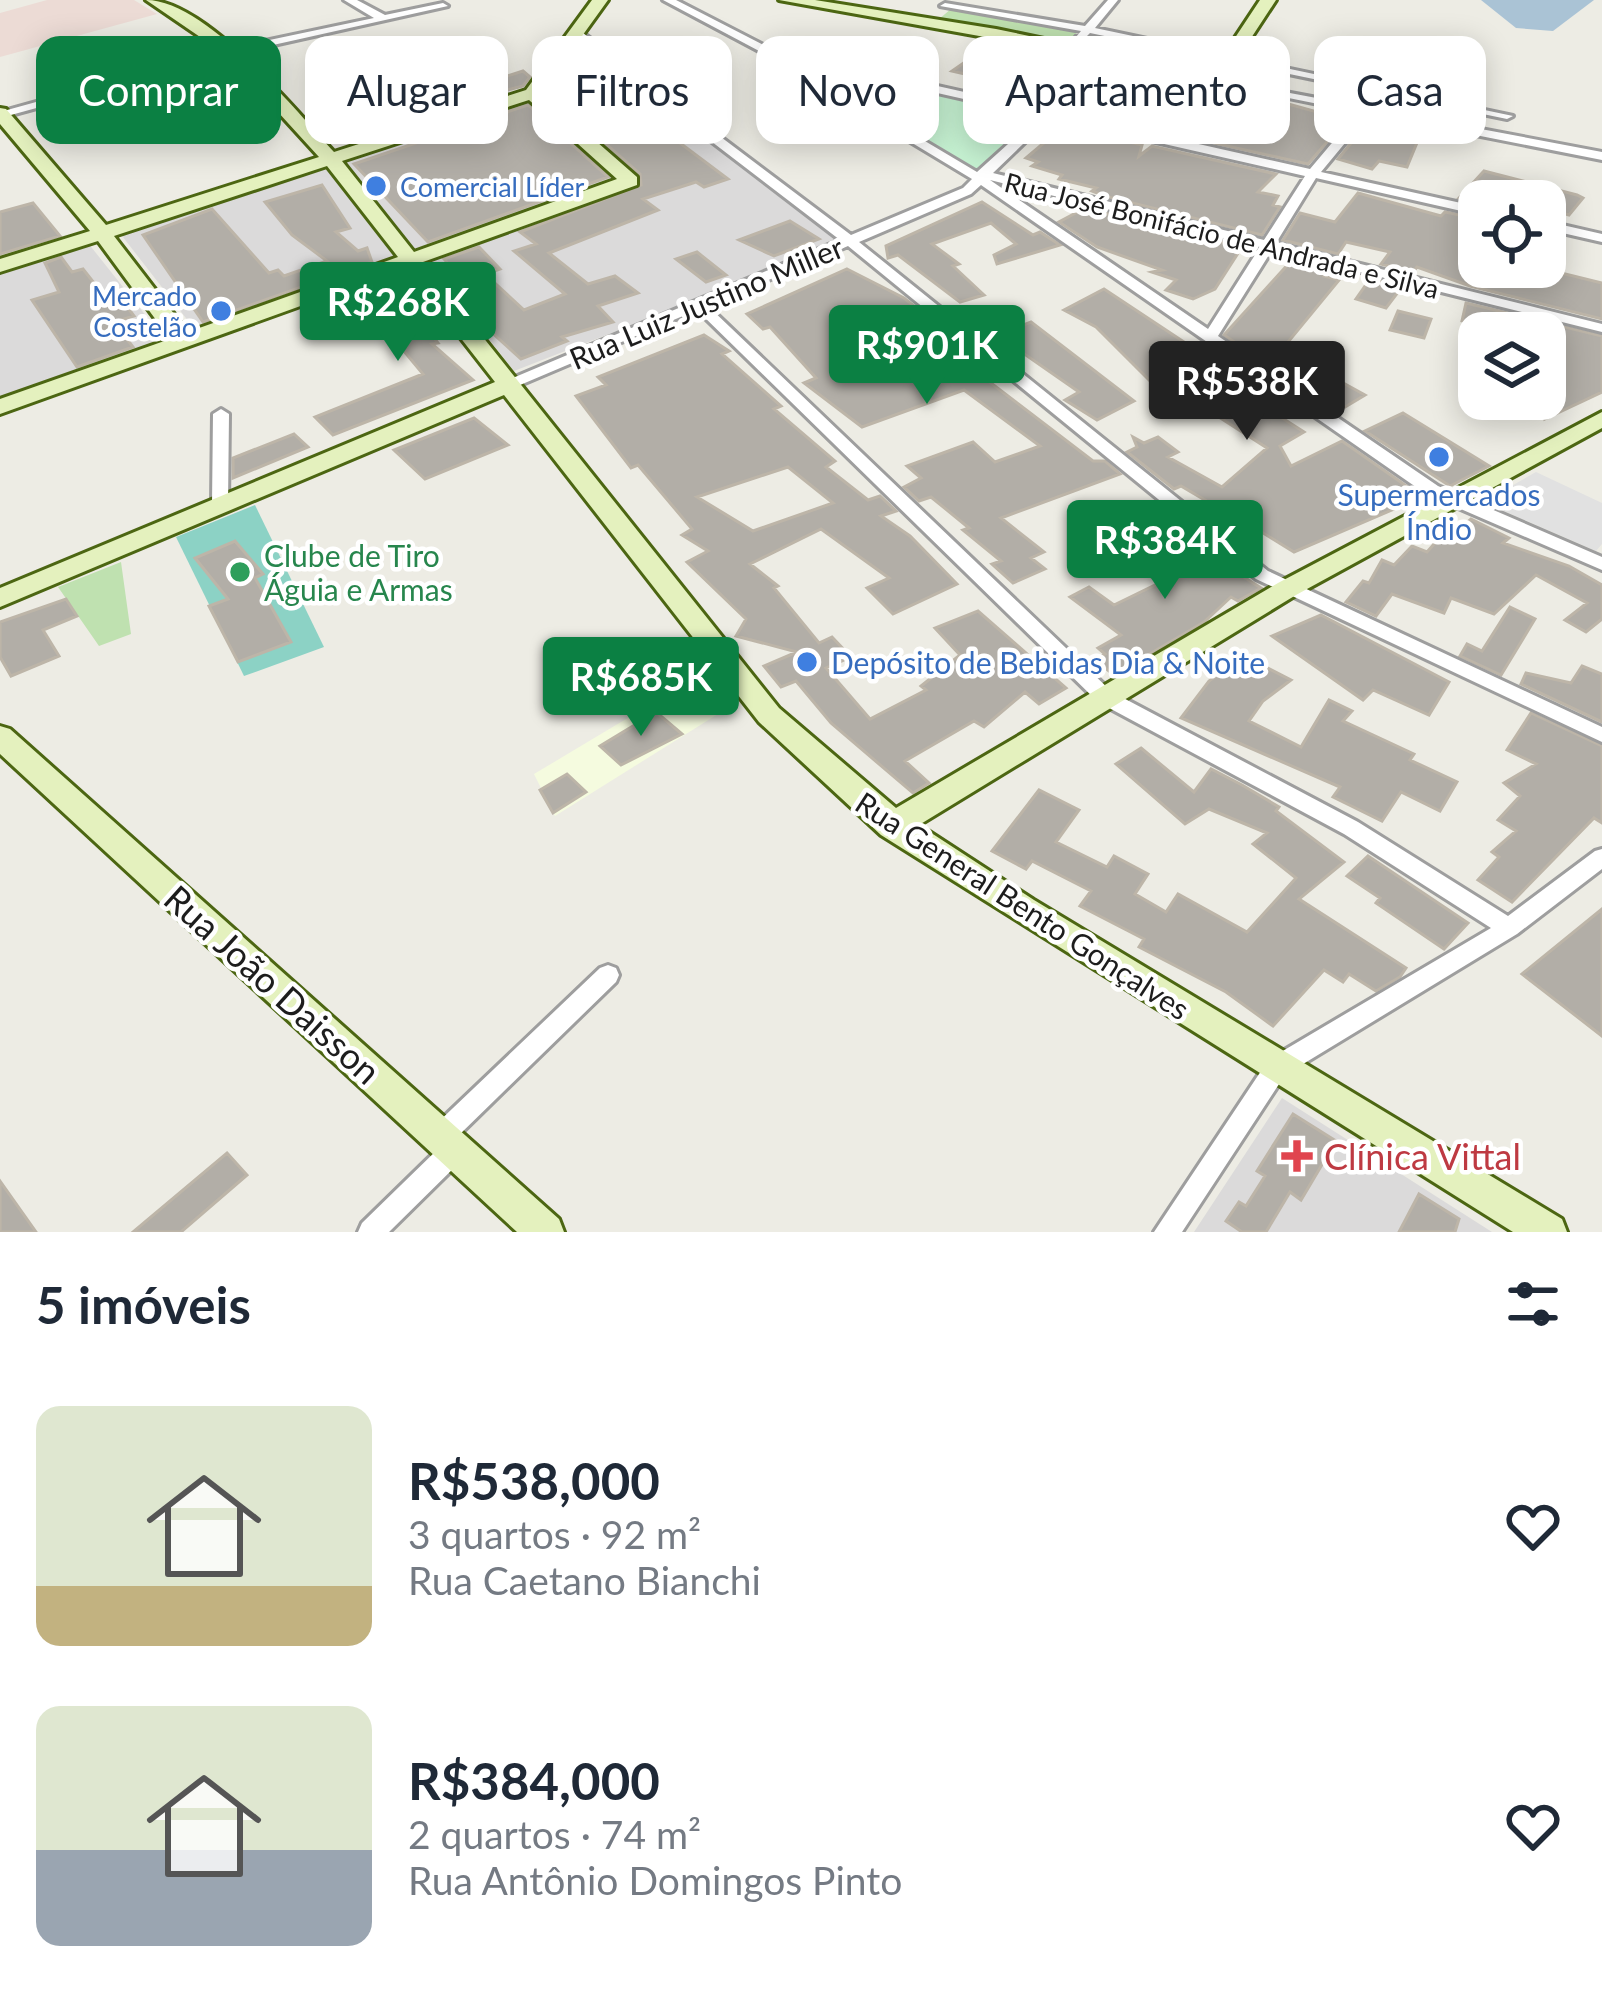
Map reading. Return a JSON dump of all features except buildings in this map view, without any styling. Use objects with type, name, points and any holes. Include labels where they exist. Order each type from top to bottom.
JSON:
[{"type":"street","name":"Rua General Bento Gonçalves","points":[[154,0],[209,36]]},
{"type":"street","points":[[349,0],[384,19]]},
{"type":"street","points":[[600,0],[579,35],[851,242],[1262,575],[1602,735]]},
{"type":"street","points":[[668,0],[756,45]]},
{"type":"street","points":[[788,0],[1003,36]]},
{"type":"street","points":[[1081,36],[1113,0]]},
{"type":"street","points":[[1246,36],[1268,0]]},
{"type":"street","points":[[926,21],[949,3],[1120,36]]},
{"type":"street","points":[[281,41],[442,6]]},
{"type":"street","points":[[0,266],[532,94]]},
{"type":"street","points":[[36,104],[1,114],[102,233],[183,341]]},
{"type":"street","name":"Rua General Bento Gonçalves","points":[[281,104],[330,158],[769,715],[822,769],[892,826],[1548,1232]]},
{"type":"street","points":[[1486,112],[1507,116]]},
{"type":"street","points":[[1486,114],[1508,137]]},
{"type":"street","points":[[1486,133],[1602,156]]},
{"type":"street","points":[[0,407],[632,180],[590,144]]},
{"type":"street","points":[[926,144],[981,176],[1209,339],[1453,502],[1602,564]]},
{"type":"street","name":"Rua Luiz Justino Miller","points":[[0,598],[968,191],[1014,144]]},
{"type":"street","points":[[1176,144],[1458,206]]},
{"type":"street","points":[[1209,339],[1312,175],[1338,144]]},
{"type":"street","name":"Rua José Bonifácio de Andrada e Silva","points":[[981,176],[1602,328]]},
{"type":"street","points":[[1566,230],[1602,238]]},
{"type":"street","points":[[699,305],[1105,698],[1351,828],[1509,928]]},
{"type":"street","points":[[220,504],[221,414]]},
{"type":"street","points":[[892,826],[1287,590],[1602,419]]},
{"type":"street","name":"Rua João Daisson","points":[[0,737],[545,1232]]},
{"type":"street","points":[[1166,1232],[1277,1067],[1509,928],[1602,856]]},
{"type":"street","points":[[371,1232],[608,975]]},
{"type":"shaded area","points":[[47,0],[134,0],[157,14],[77,36],[36,36],[36,47],[0,57],[0,13]]},
{"type":"shaded area","points":[[1481,0],[1594,0],[1553,31],[1516,28]]},
{"type":"shaded area","points":[[939,94],[963,100],[963,144],[1004,144],[975,171],[931,144],[939,144]]},
{"type":"shaded area","points":[[532,103],[532,144],[578,144],[614,177],[412,251],[339,159],[387,144],[508,144],[508,107]]},
{"type":"shaded area","points":[[601,144],[715,144],[845,242],[514,371],[428,261],[639,182],[639,176]]},
{"type":"shaded area","points":[[328,166],[398,259],[196,331],[119,232]]},
{"type":"shaded area","points":[[88,243],[166,341],[0,400],[0,272]]},
{"type":"shaded area","points":[[1536,472],[1602,503],[1602,544],[1596,551],[1483,502]]},
{"type":"shaded area","name":"Clube de Tiro Águia e Armas","points":[[255,505],[324,647],[244,676],[176,537]]},
{"type":"shaded area","points":[[698,676],[711,692],[705,698],[718,714],[555,816],[534,774]]},
{"type":"shaded area","points":[[1282,1098],[1492,1232],[1194,1232]]},
{"type":"green space","points":[[952,8],[1079,30],[1074,36],[1020,36],[938,20]]},
{"type":"green space","points":[[121,562],[131,634],[99,646],[58,587]]},
{"type":"place","name":"Comercial Líder","points":[[376,186]]},
{"type":"place","name":"Mercado Costelão","points":[[221,311]]},
{"type":"place","name":"Supermercados Índio","points":[[1439,457]]},
{"type":"place","name":"Clube de Tiro Águia e Armas","points":[[240,572]]},
{"type":"place","name":"Depósito de Bebidas Dia & Noite","points":[[807,662]]},
{"type":"place","name":"Clínica Vittal","points":[[1297,1156]]}]
